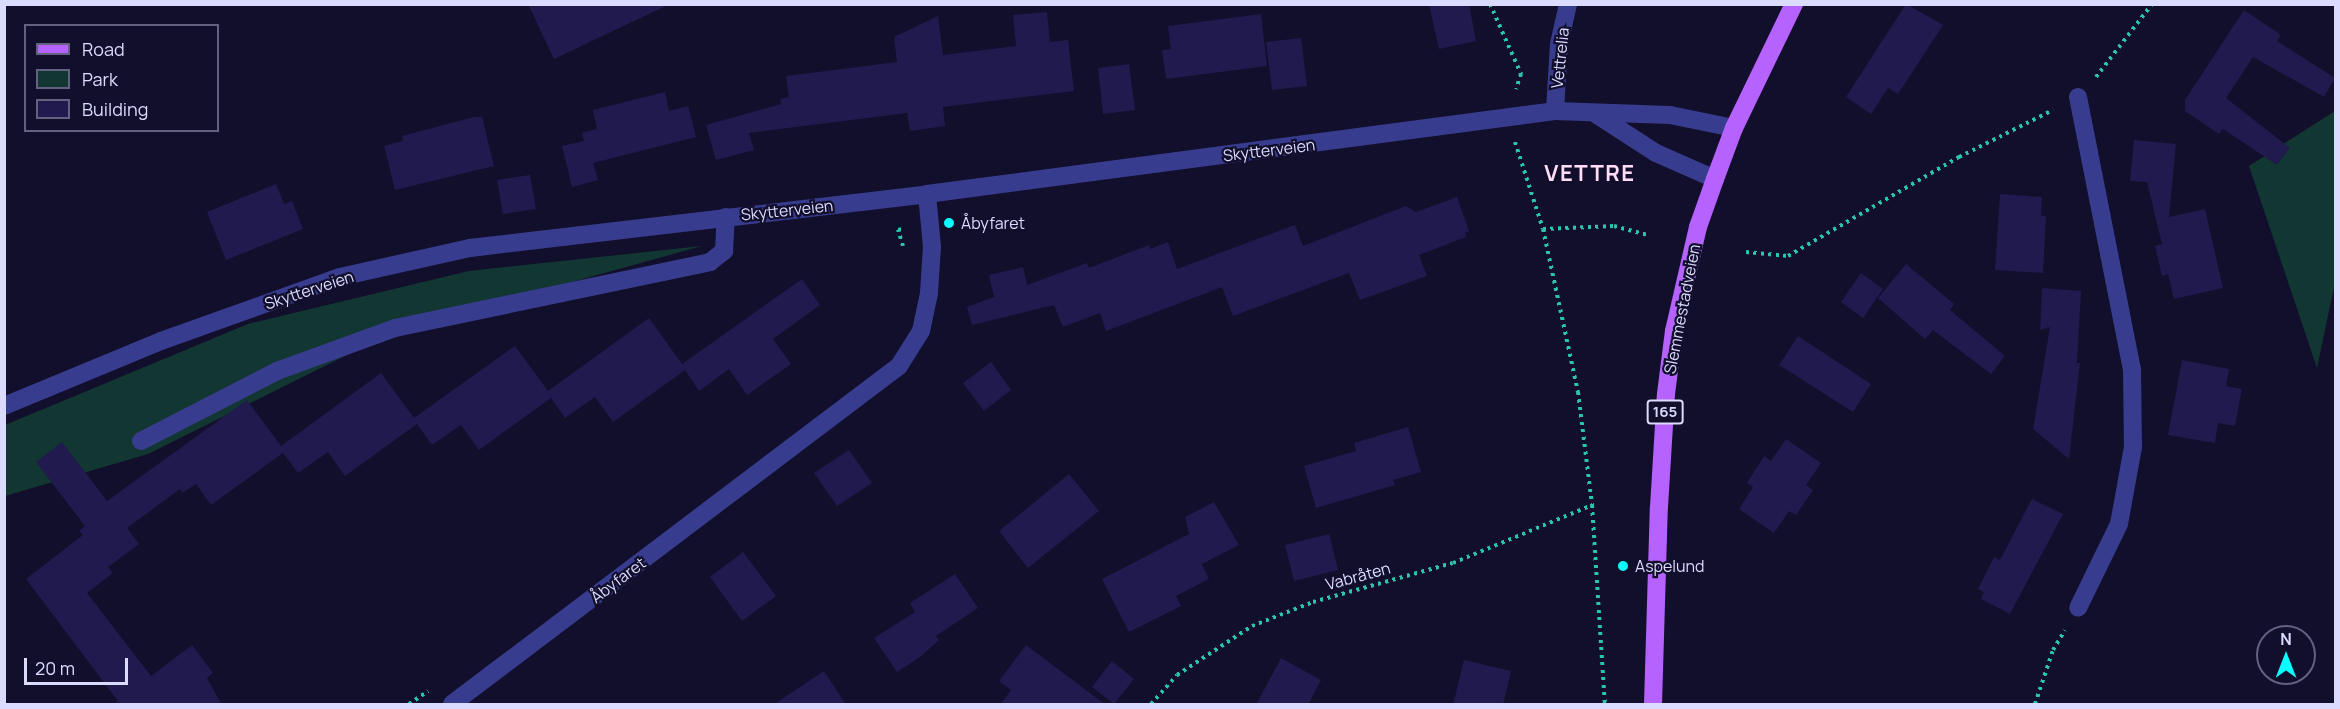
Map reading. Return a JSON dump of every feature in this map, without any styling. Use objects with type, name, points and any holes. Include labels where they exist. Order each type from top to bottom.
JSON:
[{"type":"main road","name":"Slemmestadveien","points":[[1653,705],[1666,394],[1677,319],[1698,227],[1714,179],[1734,128],[1794,4]]},
{"type":"street","name":"Vettrelia","points":[[1555,111],[1559,44],[1568,4]]},
{"type":"street","points":[[2078,97],[2132,369],[2133,447],[2119,524],[2078,609]]},
{"type":"street","name":"Skytterveien","points":[[4,406],[160,341],[340,277],[470,248],[927,194],[1555,111],[1670,115],[1734,128]]},
{"type":"street","points":[[1592,112],[1656,153],[1714,179]]},
{"type":"street","name":"Åbyfaret","points":[[452,705],[899,366],[921,331],[929,293],[930,225],[927,194]]},
{"type":"street","points":[[141,441],[277,371],[374,335],[454,314],[710,262],[724,251],[726,217]]},
{"type":"path","points":[[1490,4],[1521,74],[1507,117],[1543,228],[1578,392],[1592,505],[1605,705]]},
{"type":"path","points":[[1746,252],[1788,256],[1959,157],[2078,97],[2152,4]]},
{"type":"path","points":[[904,249],[898,230],[930,225]]},
{"type":"path","points":[[1543,228],[1614,226],[1647,235]]},
{"type":"path","name":"Vabråten","points":[[1151,705],[1177,675],[1252,626],[1313,602],[1453,563],[1592,505]]},
{"type":"path","points":[[2035,705],[2052,650],[2078,609]]},
{"type":"path","points":[[409,705],[438,683]]},
{"type":"green space","points":[[2335,111],[2335,282],[2317,368],[2249,166]]},
{"type":"green space","points":[[702,246],[395,331],[148,454],[5,496],[5,425],[248,324],[469,271]]},
{"type":"building","points":[[528,4],[670,4],[554,59]]},
{"type":"building","points":[[1429,4],[1469,4],[1476,41],[1439,49]]},
{"type":"building","points":[[1906,4],[1943,25],[1898,94],[1888,88],[1871,114],[1846,97]]},
{"type":"building","points":[[2244,10],[2281,35],[2277,41],[2335,78],[2324,97],[2253,57],[2226,98],[2290,148],[2277,165],[2223,129],[2219,134],[2185,111],[2185,100]]},
{"type":"building","points":[[1047,12],[1050,42],[1068,40],[1074,91],[943,107],[945,126],[910,131],[907,113],[749,133],[754,150],[716,160],[706,125],[781,104],[780,99],[789,97],[786,76],[897,62],[894,37],[938,16],[943,55],[1016,46],[1013,15]]},
{"type":"building","points":[[1261,14],[1267,66],[1166,79],[1162,50],[1171,49],[1168,26]]},
{"type":"building","points":[[1301,38],[1307,86],[1272,90],[1266,42]]},
{"type":"building","points":[[1129,64],[1135,110],[1103,114],[1098,68]]},
{"type":"building","points":[[665,92],[669,111],[688,106],[696,137],[593,163],[598,180],[572,187],[562,146],[584,141],[582,133],[597,129],[593,110]]},
{"type":"building","points":[[474,117],[482,117],[494,166],[395,190],[384,146],[403,141],[402,136]]},
{"type":"building","points":[[2134,140],[2176,144],[2169,217],[2205,209],[2223,288],[2174,299],[2168,274],[2162,276],[2155,246],[2162,244],[2147,182],[2130,181]]},
{"type":"building","points":[[530,175],[536,209],[503,214],[497,180]]},
{"type":"building","points":[[276,184],[284,204],[292,201],[303,229],[226,260],[207,212]]},
{"type":"building","points":[[2000,194],[2042,197],[2041,216],[2046,216],[2043,273],[1995,270]]},
{"type":"building","points":[[1457,197],[1469,231],[1465,233],[1466,237],[1419,255],[1427,276],[1360,300],[1349,273],[1233,316],[1222,287],[1106,331],[1100,313],[1063,327],[1054,305],[972,325],[967,307],[994,297],[989,275],[1023,267],[1027,285],[1087,263],[1089,268],[1149,245],[1150,249],[1168,242],[1177,269],[1295,225],[1303,246],[1406,206],[1416,212]]},
{"type":"building","points":[[1906,264],[1954,304],[1950,310],[2005,356],[1991,374],[1933,330],[1925,339],[1878,298]]},
{"type":"building","points":[[1861,273],[1883,289],[1863,318],[1841,302]]},
{"type":"building","points":[[802,279],[820,305],[773,339],[791,364],[747,395],[729,369],[699,391],[685,370],[613,422],[595,397],[565,418],[551,398],[479,450],[461,425],[432,445],[417,424],[345,476],[328,452],[298,473],[283,453],[211,505],[196,484],[182,493],[180,489],[127,528],[139,544],[108,567],[113,573],[87,593],[151,676],[192,645],[213,673],[207,678],[222,705],[113,705],[118,701],[26,579],[83,535],[79,531],[85,526],[36,462],[62,442],[107,501],[247,400],[281,446],[381,373],[414,418],[515,346],[548,391],[649,318],[682,364]]},
{"type":"building","points":[[2042,288],[2081,291],[2077,363],[2080,363],[2069,459],[2033,429],[2050,327],[2040,330]]},
{"type":"building","points":[[1798,336],[1871,384],[1853,412],[1779,365]]},
{"type":"building","points":[[2182,360],[2229,369],[2226,386],[2242,389],[2235,426],[2218,423],[2215,443],[2168,435]]},
{"type":"building","points":[[991,362],[1011,390],[984,411],[963,383]]},
{"type":"building","points":[[1408,427],[1421,472],[1393,480],[1395,485],[1316,508],[1304,466],[1356,451],[1354,443]]},
{"type":"building","points":[[1786,439],[1821,463],[1806,485],[1813,490],[1796,515],[1789,511],[1774,533],[1739,509],[1753,487],[1747,483],[1764,456],[1771,461]]},
{"type":"building","points":[[849,450],[872,483],[837,506],[814,473]]},
{"type":"building","points":[[1069,474],[1099,511],[1028,568],[999,531]]},
{"type":"building","points":[[2032,499],[2063,514],[2010,614],[1981,599],[1984,592],[1978,589],[1994,557],[2000,560]]},
{"type":"building","points":[[1214,502],[1239,545],[1202,564],[1209,579],[1176,596],[1181,606],[1129,632],[1102,579],[1189,534],[1185,517]]},
{"type":"building","points":[[1329,534],[1338,570],[1294,581],[1285,545]]},
{"type":"building","points":[[743,552],[776,596],[742,621],[710,577]]},
{"type":"building","points":[[955,574],[978,608],[936,636],[939,640],[920,657],[897,672],[874,638],[915,612],[910,603]]},
{"type":"building","points":[[1026,645],[1106,705],[1000,705],[1011,690],[999,681]]},
{"type":"building","points":[[1281,658],[1321,680],[1308,705],[1256,705]]},
{"type":"building","points":[[1464,660],[1511,671],[1503,705],[1453,705]]},
{"type":"building","points":[[1112,661],[1134,679],[1114,704],[1092,687]]},
{"type":"building","points":[[824,671],[846,705],[773,705]]},
{"type":"place","name":"Åbyfaret","points":[[949,223]]},
{"type":"place","name":"Aspelund","points":[[1623,566]]},
{"type":"district","name":"VETTRE","points":[[1590,174]]}]
